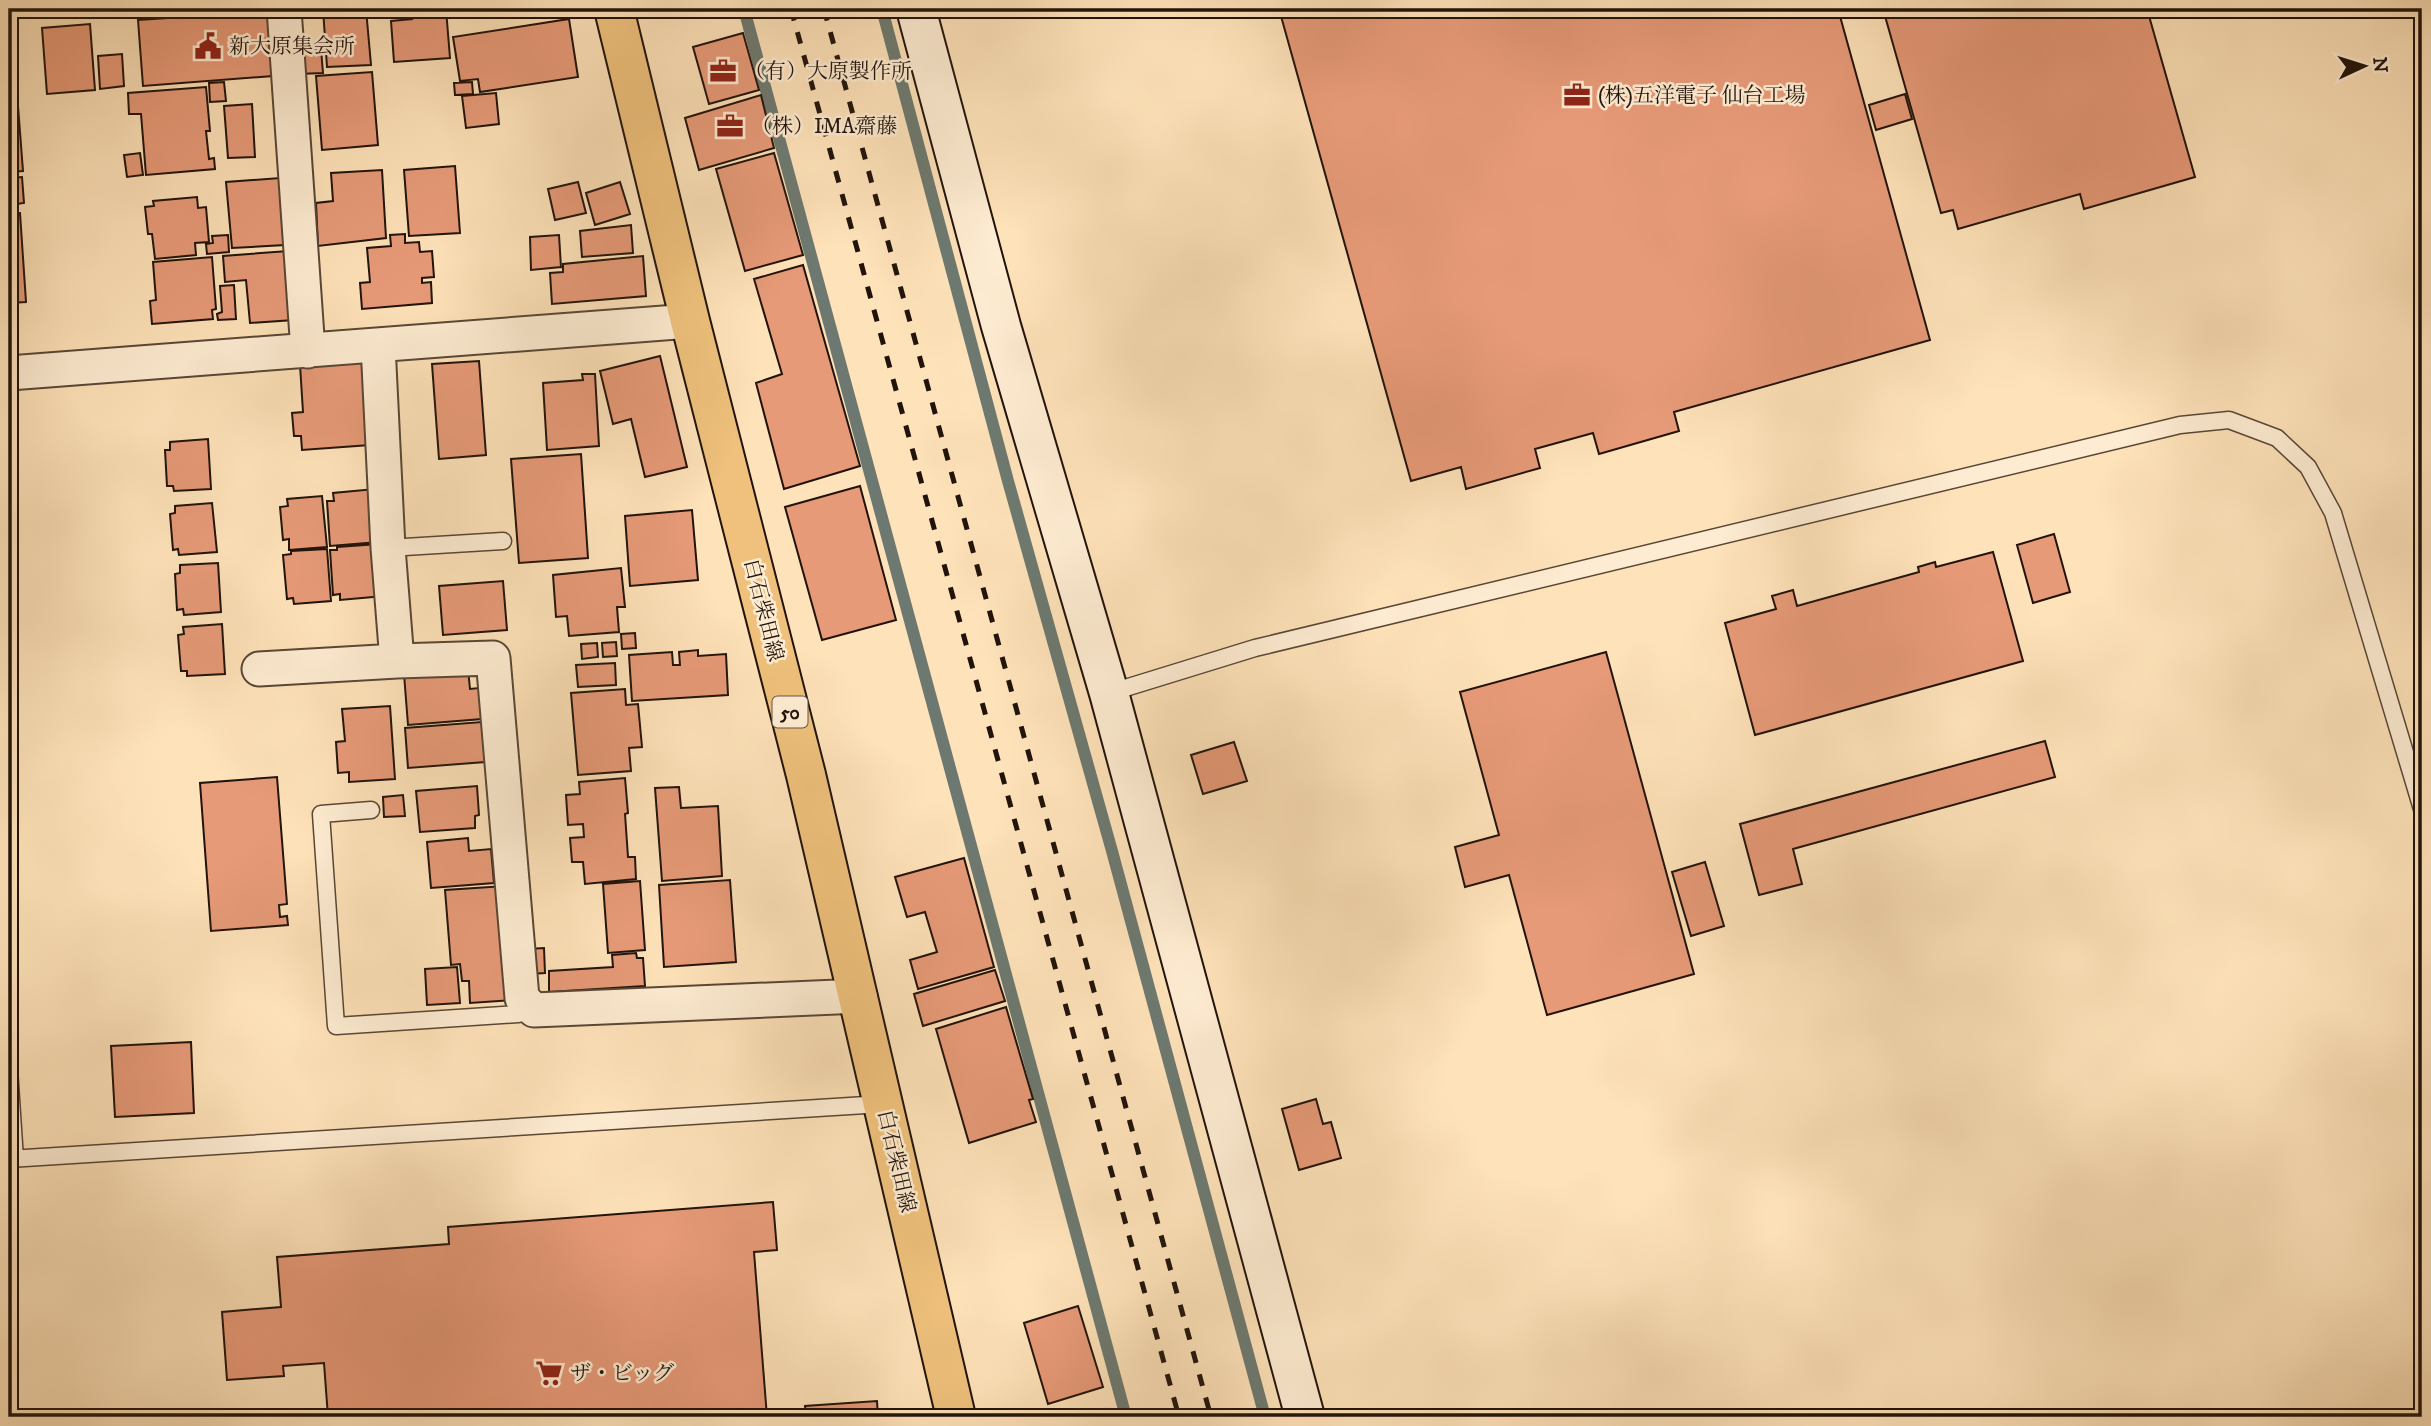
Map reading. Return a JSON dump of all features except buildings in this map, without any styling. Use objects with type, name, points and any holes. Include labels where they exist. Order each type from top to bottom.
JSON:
[{"type":"main road","name":"白石柴田線","points":[[614,9],[860,996],[956,1417]]},
{"type":"street","points":[[284,9],[308,351]]},
{"type":"street","points":[[916,9],[1001,326],[1109,693],[1305,1417]]},
{"type":"street","points":[[9,373],[690,321]]},
{"type":"street","points":[[378,345],[388,548],[397,661]]},
{"type":"street","points":[[259,669],[493,658],[522,998],[534,1010],[860,996]]},
{"type":"lane","points":[[1109,693],[1255,648],[2180,425],[2230,420],[2277,438],[2308,467],[2333,513],[2422,809]]},
{"type":"lane","points":[[388,548],[503,541]]},
{"type":"lane","points":[[371,810],[321,814],[336,1026],[518,1014],[534,1010]]},
{"type":"lane","points":[[9,1069],[12,1159],[884,1104]]},
{"type":"waterway","points":[[744,9],[1126,1417]]},
{"type":"waterway","points":[[882,9],[1008,481],[1112,851],[1265,1417]]},
{"type":"railway","points":[[791,9],[1179,1417]]},
{"type":"railway","points":[[824,9],[1211,1417]]},
{"type":"place","name":"新大原集会所","points":[[208,46]]},
{"type":"place","name":"（有）大原製作所","points":[[723,71]]},
{"type":"place","name":"(株)五洋電子 仙台工場","points":[[1577,95]]},
{"type":"place","name":"（株）IMA齋藤","points":[[730,126]]},
{"type":"place","name":"ザ・ビッグ","points":[[549,1373]]}]
